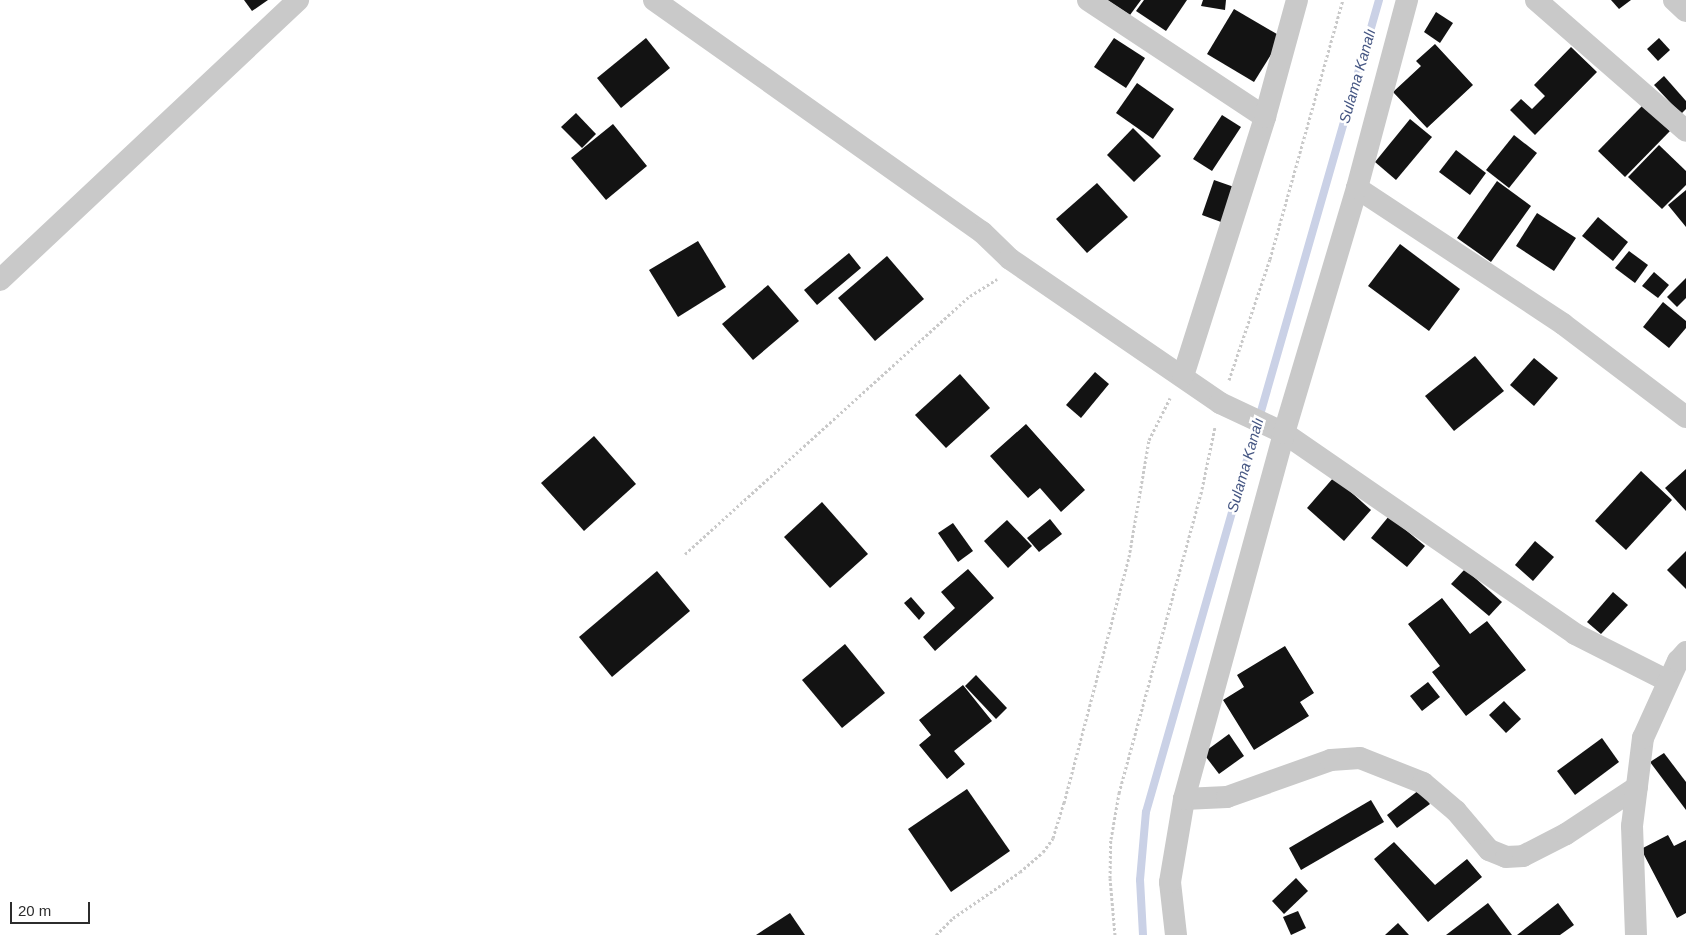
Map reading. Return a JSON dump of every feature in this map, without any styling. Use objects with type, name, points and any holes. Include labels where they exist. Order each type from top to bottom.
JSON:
[{"type":"street","points":[[0,280],[298,0]]},
{"type":"street","points":[[654,0],[982,232],[1019,265],[1226,406],[1277,429],[1575,634],[1668,681]]},
{"type":"street","points":[[1088,0],[1265,117]]},
{"type":"street","points":[[1183,376],[1265,117],[1297,0]]},
{"type":"street","points":[[1176,935],[1170,882],[1184,799],[1277,429],[1357,188],[1407,0]]},
{"type":"street","points":[[1536,0],[1686,131]]},
{"type":"street","points":[[1674,0],[1686,11]]},
{"type":"street","points":[[1357,188],[1563,324],[1686,417]]},
{"type":"street","points":[[1636,935],[1632,826],[1643,738],[1678,661],[1686,652]]},
{"type":"street","points":[[1184,799],[1227,797],[1331,760],[1360,758],[1423,783],[1456,811],[1490,850],[1506,857],[1523,856],[1566,834],[1636,787]]},
{"type":"path","points":[[1116,935],[1110,878],[1111,839],[1119,793],[1202,489],[1270,259],[1343,0]]},
{"type":"path","points":[[685,554],[970,296],[1019,265]]},
{"type":"path","points":[[936,935],[953,918],[1020,872],[1043,852],[1052,838],[1064,803],[1129,557],[1149,440],[1183,376]]},
{"type":"building","points":[[244,0],[268,0],[252,11]]},
{"type":"building","points":[[1107,0],[1141,0],[1130,15]]},
{"type":"building","points":[[1144,0],[1187,0],[1166,31],[1136,11]]},
{"type":"building","points":[[1203,0],[1226,0],[1225,10],[1201,6]]},
{"type":"building","points":[[1611,0],[1631,0],[1619,9]]},
{"type":"building","points":[[1234,9],[1282,37],[1254,82],[1207,54]]},
{"type":"building","points":[[1436,12],[1453,23],[1440,43],[1424,32]]},
{"type":"building","points":[[646,38],[670,68],[621,108],[597,78]]},
{"type":"building","points":[[1114,38],[1145,58],[1126,88],[1094,67]]},
{"type":"building","points":[[1659,38],[1670,50],[1658,61],[1647,49]]},
{"type":"building","points":[[1435,44],[1473,85],[1427,128],[1393,92],[1421,66],[1416,61]]},
{"type":"building","points":[[1571,47],[1597,72],[1535,135],[1510,110],[1521,99],[1532,109],[1545,96],[1534,85]]},
{"type":"building","points":[[1664,76],[1686,101],[1686,109],[1681,114],[1654,85]]},
{"type":"building","points":[[1137,83],[1174,109],[1153,139],[1116,113]]},
{"type":"building","points":[[1643,105],[1670,131],[1625,177],[1598,151]]},
{"type":"building","points":[[576,113],[596,134],[582,148],[561,127]]},
{"type":"building","points":[[1222,115],[1241,127],[1212,171],[1193,159]]},
{"type":"building","points":[[1410,119],[1432,137],[1396,180],[1375,162]]},
{"type":"building","points":[[613,124],[647,166],[606,200],[571,158]]},
{"type":"building","points":[[1133,128],[1161,156],[1134,182],[1107,155]]},
{"type":"building","points":[[1514,135],[1537,153],[1509,188],[1486,170]]},
{"type":"building","points":[[1659,145],[1686,171],[1686,185],[1662,209],[1628,177]]},
{"type":"building","points":[[1456,150],[1486,173],[1470,195],[1439,172]]},
{"type":"building","points":[[1214,180],[1234,187],[1221,222],[1202,215]]},
{"type":"building","points":[[1497,181],[1531,206],[1491,262],[1457,238]]},
{"type":"building","points":[[1097,183],[1128,217],[1087,253],[1056,219]]},
{"type":"building","points":[[1686,190],[1686,227],[1668,205]]},
{"type":"building","points":[[1537,213],[1576,238],[1554,271],[1516,246]]},
{"type":"building","points":[[1598,217],[1628,242],[1613,261],[1582,236]]},
{"type":"building","points":[[698,241],[726,287],[678,317],[649,270]]},
{"type":"building","points":[[1400,244],[1460,289],[1429,331],[1368,286]]},
{"type":"building","points":[[1629,251],[1648,265],[1635,283],[1615,268]]},
{"type":"building","points":[[849,253],[861,268],[817,305],[804,290]]},
{"type":"building","points":[[887,256],[924,299],[875,341],[838,298]]},
{"type":"building","points":[[1654,272],[1669,285],[1658,298],[1642,286]]},
{"type":"building","points":[[1686,278],[1686,298],[1677,307],[1667,297]]},
{"type":"building","points":[[768,285],[799,321],[753,360],[722,324]]},
{"type":"building","points":[[1663,302],[1686,321],[1686,328],[1669,348],[1643,327]]},
{"type":"building","points":[[1475,356],[1504,391],[1454,431],[1425,396]]},
{"type":"building","points":[[1534,358],[1558,378],[1534,406],[1510,385]]},
{"type":"building","points":[[1095,372],[1109,384],[1081,418],[1066,405]]},
{"type":"building","points":[[960,374],[990,408],[946,448],[915,415]]},
{"type":"building","points":[[1026,424],[1085,490],[1061,512],[1040,488],[1028,498],[990,456]]},
{"type":"building","points":[[594,436],[636,484],[584,531],[541,483]]},
{"type":"building","points":[[1686,469],[1686,511],[1665,488]]},
{"type":"building","points":[[1641,471],[1672,500],[1626,550],[1595,521]]},
{"type":"building","points":[[1334,477],[1371,510],[1344,541],[1307,508]]},
{"type":"building","points":[[822,502],[868,554],[830,588],[784,537]]},
{"type":"building","points":[[1389,516],[1425,546],[1407,567],[1371,538]]},
{"type":"building","points":[[1050,519],[1062,534],[1039,552],[1027,538]]},
{"type":"building","points":[[1007,520],[1032,546],[1008,568],[984,541]]},
{"type":"building","points":[[953,523],[973,551],[958,562],[938,533]]},
{"type":"building","points":[[1535,541],[1554,557],[1533,581],[1515,565]]},
{"type":"building","points":[[1686,551],[1686,589],[1667,570]]},
{"type":"building","points":[[968,569],[994,598],[935,651],[923,637],[955,608],[941,592]]},
{"type":"building","points":[[1465,569],[1502,602],[1489,616],[1451,584]]},
{"type":"building","points":[[657,571],[690,611],[612,677],[579,637]]},
{"type":"building","points":[[1613,592],[1628,605],[1601,634],[1587,622]]},
{"type":"building","points":[[911,597],[925,613],[919,620],[904,603]]},
{"type":"building","points":[[1442,598],[1470,634],[1487,621],[1526,670],[1466,716],[1432,672],[1440,666],[1408,624]]},
{"type":"building","points":[[845,644],[885,693],[842,728],[802,680]]},
{"type":"building","points":[[1285,646],[1314,693],[1300,702],[1309,716],[1254,750],[1223,700],[1244,687],[1237,675]]},
{"type":"building","points":[[976,675],[1007,708],[996,719],[965,686]]},
{"type":"building","points":[[1428,682],[1440,697],[1422,711],[1410,696]]},
{"type":"building","points":[[963,685],[992,721],[954,751],[965,764],[947,779],[919,745],[931,735],[919,720]]},
{"type":"building","points":[[1504,701],[1521,719],[1506,733],[1489,715]]},
{"type":"building","points":[[1229,734],[1244,756],[1219,774],[1203,753]]},
{"type":"building","points":[[1602,738],[1619,762],[1575,795],[1557,771]]},
{"type":"building","points":[[1664,753],[1686,782],[1686,810],[1650,762]]},
{"type":"building","points":[[967,789],[1010,851],[951,892],[908,829]]},
{"type":"building","points":[[1419,790],[1430,804],[1397,828],[1387,815]]},
{"type":"building","points":[[1371,800],[1384,822],[1301,870],[1289,848]]},
{"type":"building","points":[[1668,835],[1674,846],[1686,840],[1686,913],[1677,918],[1641,849]]},
{"type":"building","points":[[1394,842],[1435,885],[1467,859],[1482,877],[1428,922],[1374,859]]},
{"type":"building","points":[[1296,878],[1308,891],[1284,914],[1272,901]]},
{"type":"building","points":[[1488,903],[1512,935],[1446,935]]},
{"type":"building","points":[[1558,903],[1574,925],[1560,935],[1517,935]]},
{"type":"building","points":[[1298,911],[1306,928],[1291,935],[1283,917]]},
{"type":"building","points":[[790,913],[805,935],[756,935]]},
{"type":"building","points":[[1398,923],[1409,935],[1385,935]]},
{"type":"waterway","name":"Sulama Kanalı","points":[[1143,935],[1140,880],[1146,812],[1379,0]]}]
